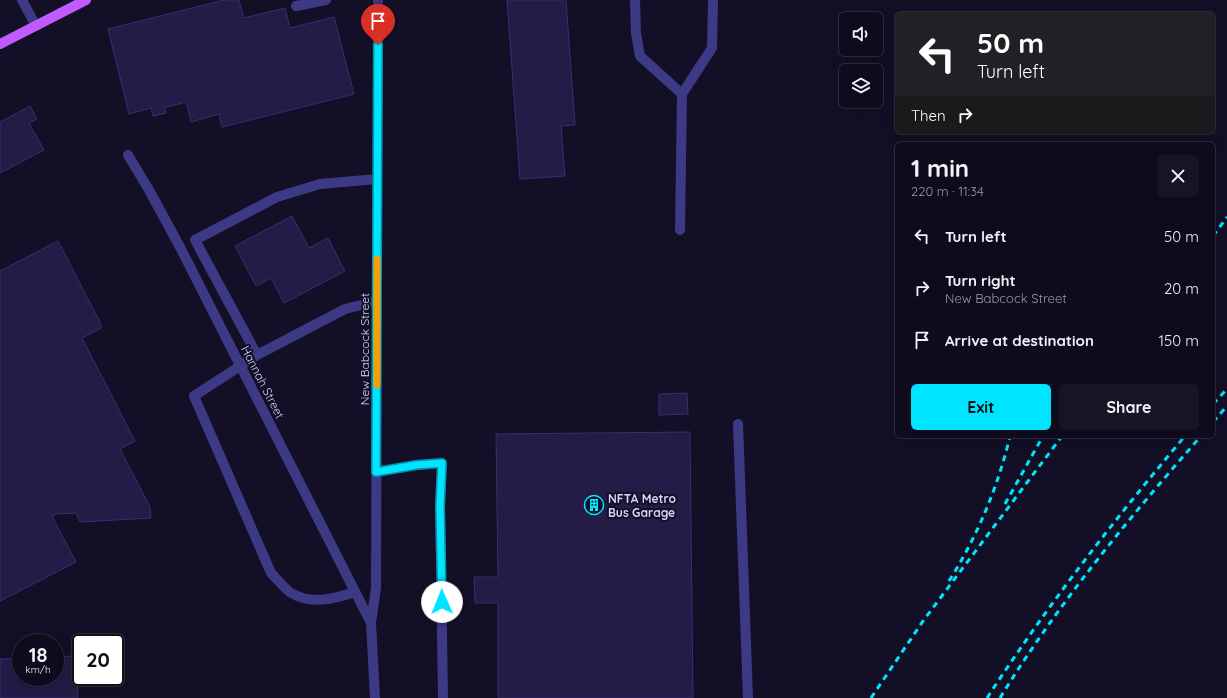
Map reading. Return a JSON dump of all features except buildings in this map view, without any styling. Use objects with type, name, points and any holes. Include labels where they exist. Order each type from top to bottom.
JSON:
[{"type":"main road","points":[[0,44],[80,1]]},
{"type":"street","points":[[22,0],[36,26]]},
{"type":"street","points":[[296,6],[326,0]]},
{"type":"street","name":"New Babcock Street","points":[[375,698],[371,623],[376,588],[378,0]]},
{"type":"street","points":[[635,0],[636,33],[640,56],[682,94]]},
{"type":"street","points":[[680,230],[682,94],[712,48],[713,0]]},
{"type":"street","name":"Hannah Street","points":[[128,155],[180,247],[371,623]]},
{"type":"street","points":[[180,247],[277,197],[320,184],[377,179]]},
{"type":"street","points":[[195,240],[257,355]]},
{"type":"street","points":[[355,592],[339,597],[312,601],[291,592],[271,573],[194,396],[257,355],[344,309],[377,301]]},
{"type":"street","points":[[738,424],[748,698]]},
{"type":"street","points":[[376,472],[416,465],[442,463],[440,506],[443,698]]},
{"type":"railway","points":[[1215,233],[1227,217]]},
{"type":"railway","points":[[1215,402],[1227,389]]},
{"type":"railway","points":[[1215,420],[1227,406]]},
{"type":"railway","points":[[949,581],[969,547],[986,511],[1009,438]]},
{"type":"railway","points":[[1005,504],[1042,438]]},
{"type":"railway","points":[[871,698],[923,621],[1060,438]]},
{"type":"railway","points":[[987,698],[1057,597],[1133,499],[1183,438]]},
{"type":"railway","points":[[1000,698],[1045,629],[1095,563],[1147,498],[1199,438]]},
{"type":"slow traffic","points":[[377,259],[377,385]]},
{"type":"place","name":"NFTA Metro Bus Garage","points":[[594,505]]},
{"type":"route","points":[[378,45],[376,472],[416,465],[442,463],[440,506],[442,602]]}]
